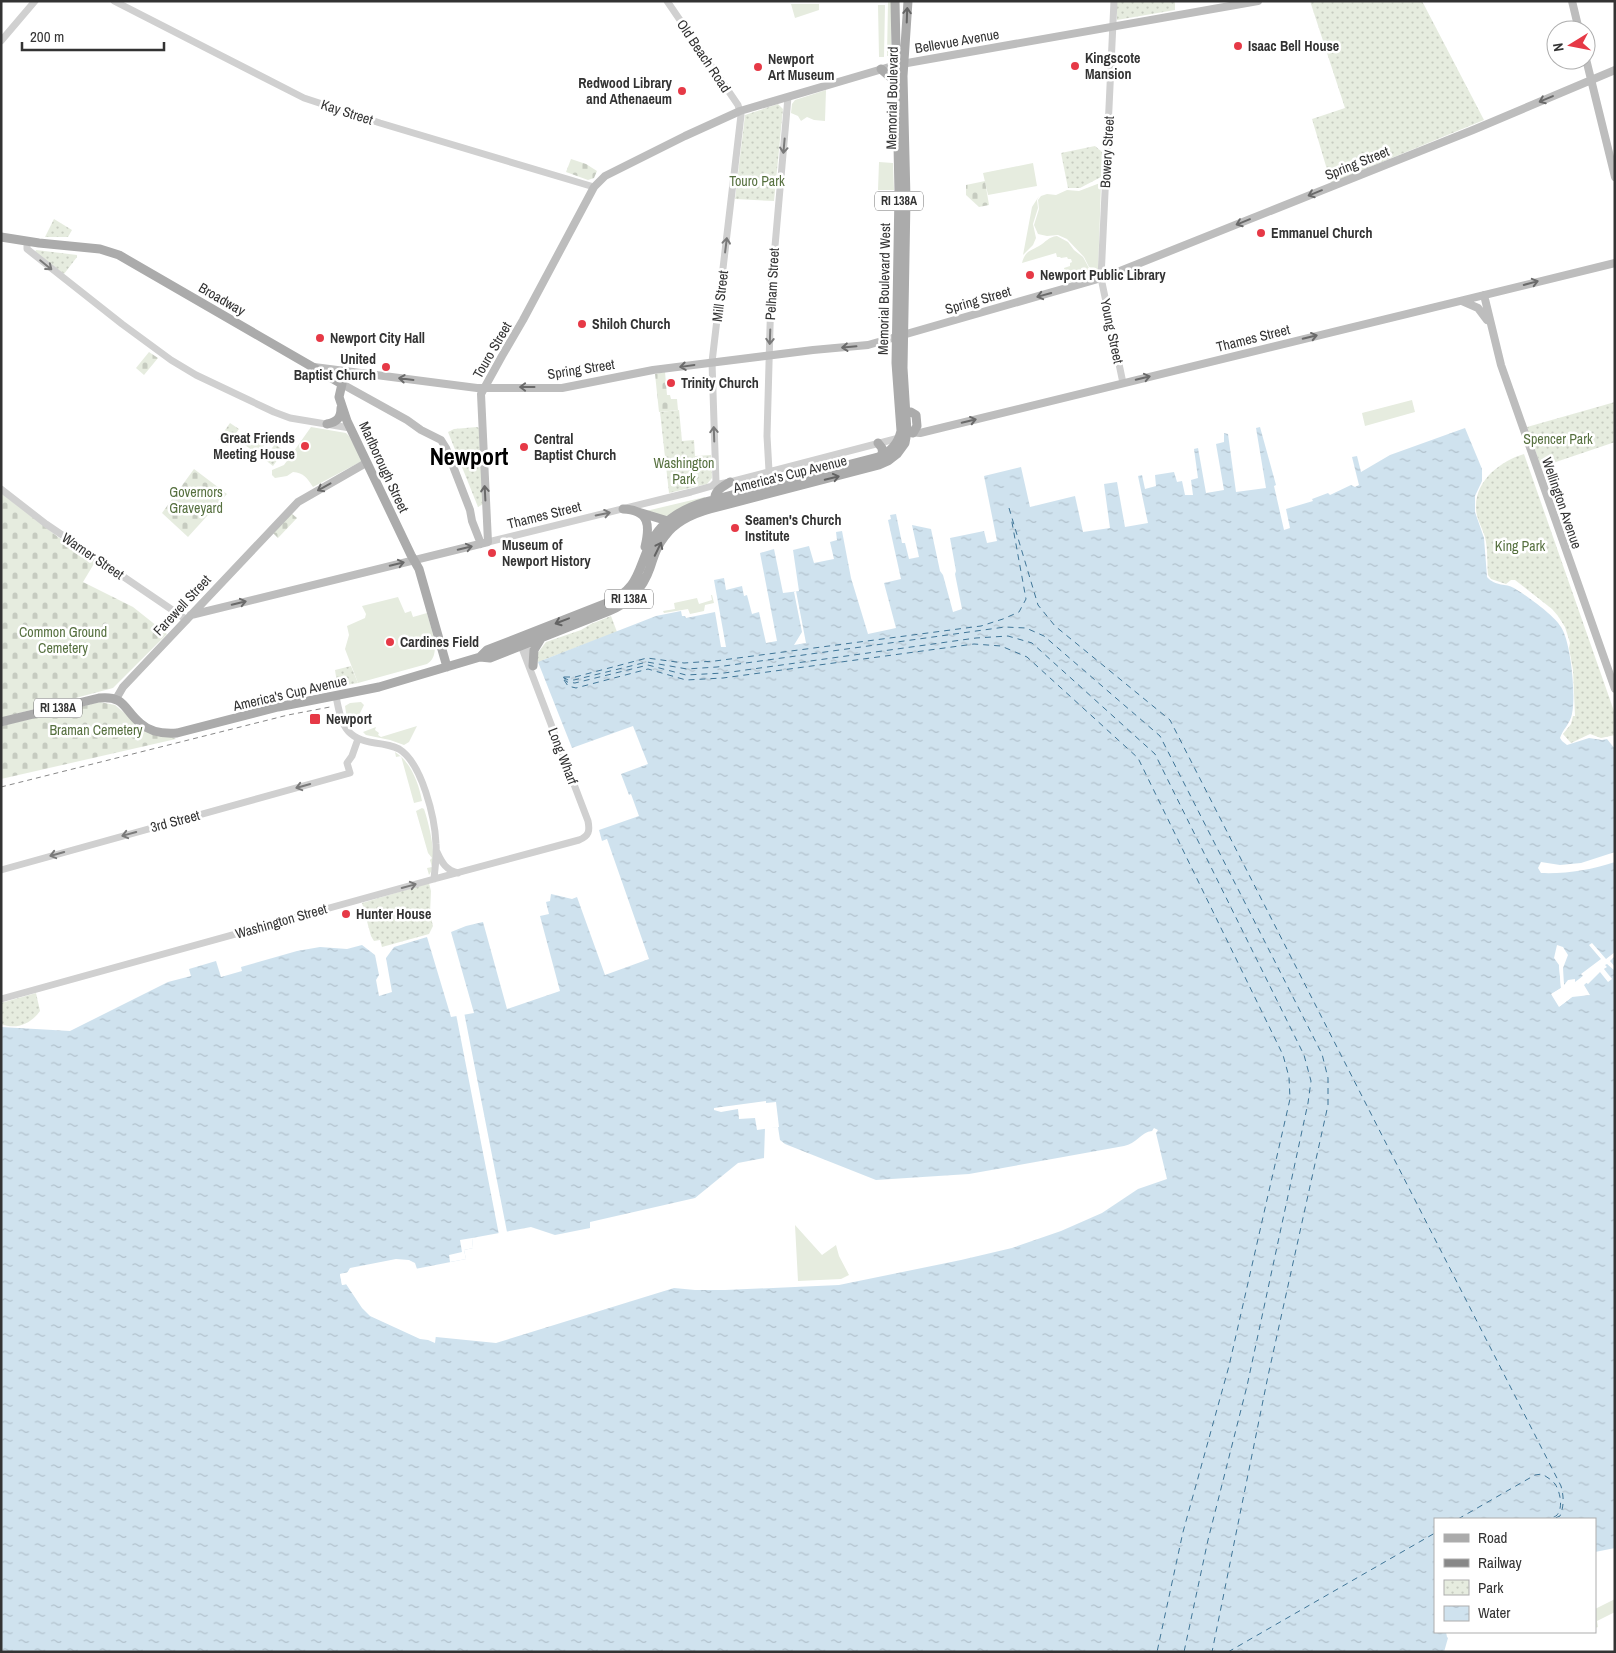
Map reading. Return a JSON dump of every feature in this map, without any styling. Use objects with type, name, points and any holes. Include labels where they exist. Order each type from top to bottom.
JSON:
[{"type":"main road","name":"Memorial Boulevard","points":[[895,1],[900,64],[903,76],[906,194]]},
{"type":"main road","name":"Memorial Boulevard","points":[[900,64],[908,1]]},
{"type":"main road","name":"Bellevue Avenue","points":[[594,187],[605,176],[740,111],[881,69],[900,64],[1258,1]]},
{"type":"main road","points":[[1572,1],[1577,20]]},
{"type":"main road","name":"Memorial Boulevard West","points":[[900,64],[896,82],[902,368],[902,412],[900,423]]},
{"type":"main road","points":[[881,69],[896,82]]},
{"type":"main road","points":[[1589,70],[1615,177]]},
{"type":"main road","name":"Spring Street","points":[[312,366],[477,388],[562,388],[613,377],[712,362],[862,346],[1101,278],[1615,70]]},
{"type":"main road","name":"Touro Street","points":[[484,543],[486,510],[481,394],[594,187]]},
{"type":"main road","name":"Memorial Boulevard West","points":[[900,336],[906,194]]},
{"type":"main road","name":"Broadway","points":[[1,237],[100,249],[119,255],[437,437],[444,444],[471,511],[472,521],[484,543]]},
{"type":"main road","name":"Thames Street","points":[[910,432],[920,433],[1615,263]]},
{"type":"main road","name":"Wellington Avenue","points":[[1484,295],[1501,365],[1615,689]]},
{"type":"main road","points":[[1462,301],[1482,311],[1491,326]]},
{"type":"main road","name":"Marlborough Street","points":[[342,384],[339,395],[341,405],[366,463],[420,572],[447,667]]},
{"type":"main road","points":[[326,424],[338,419],[341,405]]},
{"type":"main road","points":[[900,423],[910,432],[917,428],[917,418],[914,413],[902,412]]},
{"type":"main road","name":"RI 138A","points":[[899,438],[900,423]]},
{"type":"main road","name":"America's Cup Avenue","points":[[116,700],[124,704],[135,718],[147,728],[171,733],[397,683],[480,657],[490,658],[521,641],[614,600],[628,589],[640,572],[652,540],[668,521],[688,508],[881,465],[892,459],[900,451],[910,432]]},
{"type":"main road","points":[[884,454],[892,448],[899,438]]},
{"type":"main road","points":[[878,443],[882,446],[884,454],[881,465]]},
{"type":"main road","name":"America's Cup Avenue","points":[[521,641],[542,637],[615,609],[629,599],[646,579],[663,538],[680,521],[716,503],[884,454]]},
{"type":"main road","name":"Farewell Street","points":[[116,700],[123,687],[298,502],[366,463]]},
{"type":"main road","points":[[716,503],[717,491],[730,482]]},
{"type":"main road","points":[[623,509],[668,521],[680,521]]},
{"type":"main road","points":[[471,511],[475,515],[480,516],[486,510]]},
{"type":"main road","points":[[636,512],[645,519],[649,530],[640,572]]},
{"type":"main road","name":"Thames Street","points":[[189,618],[484,543]]},
{"type":"main road","points":[[533,666],[534,652],[542,637]]},
{"type":"main road","name":"RI 138A","points":[[1,722],[99,698],[116,700]]},
{"type":"street","points":[[1,41],[35,1]]},
{"type":"street","name":"Kay Street","points":[[114,1],[304,98],[380,123],[594,187]]},
{"type":"street","name":"Old Beach Road","points":[[667,1],[740,111]]},
{"type":"street","name":"Bowery Street","points":[[1101,278],[1114,1]]},
{"type":"street","name":"Pelham Street","points":[[769,471],[767,436],[769,355],[776,223],[788,97]]},
{"type":"street","name":"Mill Street","points":[[716,482],[712,362],[741,116],[740,111]]},
{"type":"street","points":[[27,241],[27,249],[66,281],[165,356],[196,375],[290,418],[350,428]]},
{"type":"street","name":"Young Street","points":[[1101,278],[1123,383]]},
{"type":"street","name":"Thames Street","points":[[484,543],[712,486],[716,482],[719,484],[730,482],[899,438]]},
{"type":"street","name":"Warner Street","points":[[1,489],[46,524],[189,618]]},
{"type":"street","name":"Long Wharf","points":[[521,641],[533,666],[534,679]]},
{"type":"street","name":"Long Wharf","points":[[521,641],[588,821],[588,835]]},
{"type":"street","points":[[336,696],[344,726],[349,733],[358,739],[394,746],[404,752],[412,763],[424,788],[434,827],[437,851],[434,879]]},
{"type":"street","name":"3rd Street","points":[[1,870],[350,773],[347,763],[352,756],[358,739]]},
{"type":"street","name":"Washington Street","points":[[1,999],[579,840],[588,835]]},
{"type":"street","points":[[437,851],[444,866],[449,870],[459,873]]},
{"type":"green space","points":[[888,1],[891,1],[891,56],[887,56]]},
{"type":"green space","points":[[1117,1],[1175,1],[1175,10],[1117,20]]},
{"type":"green space","points":[[1310,1],[1422,1],[1484,120],[1331,183],[1312,119],[1345,108]]},
{"type":"green space","points":[[791,4],[819,4],[819,10],[795,18]]},
{"type":"green space","points":[[878,5],[885,5],[884,57],[879,57]]},
{"type":"green space","points":[[826,90],[825,121],[807,117],[801,121],[798,116],[791,113],[792,104],[795,100]]},
{"type":"green space","name":"Touro Park","points":[[778,104],[783,109],[774,201],[735,199],[745,115]]},
{"type":"green space","points":[[1095,146],[1102,152],[1101,177],[1080,188],[1068,188],[1061,153]]},
{"type":"green space","points":[[571,159],[586,164],[597,171],[594,178],[588,180],[566,172]]},
{"type":"green space","points":[[879,162],[893,163],[894,190],[878,190]]},
{"type":"green space","points":[[1033,163],[1037,186],[988,195],[983,173]]},
{"type":"green space","points":[[985,181],[989,205],[979,207],[966,195],[966,185]]},
{"type":"green space","points":[[1100,183],[1098,272],[1089,267],[1084,257],[1067,239],[1058,235],[1047,236],[1038,234],[1034,225],[1039,209],[1038,200],[1041,196],[1047,194],[1056,195],[1067,190],[1079,191]]},
{"type":"green space","points":[[1039,196],[1037,200],[1038,208],[1033,224],[1036,238],[1033,245],[1023,255],[1032,207]]},
{"type":"green space","points":[[54,219],[72,230],[68,237],[45,237]]},
{"type":"green space","points":[[1057,236],[1068,242],[1096,274],[1067,283],[1064,268],[1070,266],[1071,259],[1057,257],[1056,253],[1022,263],[1028,252]]},
{"type":"green space","points":[[36,250],[77,255],[77,257],[64,274],[35,252]]},
{"type":"green space","points":[[149,352],[158,358],[144,375],[136,368]]},
{"type":"green space","points":[[665,372],[667,395],[670,395],[671,399],[677,399],[678,410],[659,412],[655,374]]},
{"type":"green space","points":[[1412,400],[1415,412],[1365,426],[1362,413]]},
{"type":"green space","name":"Spencer Park","points":[[1615,402],[1615,442],[1541,467],[1527,427]]},
{"type":"green space","name":"Washington Park","points":[[679,410],[682,441],[694,440],[695,456],[711,455],[712,478],[707,484],[669,493],[660,412]]},
{"type":"green space","points":[[230,423],[239,429],[227,446],[218,440]]},
{"type":"green space","points":[[311,427],[346,433],[362,461],[313,487],[305,476],[293,472],[287,476],[275,478],[272,475],[272,470],[284,465]]},
{"type":"green space","points":[[479,428],[483,504],[478,507],[448,432],[454,429]]},
{"type":"green space","points":[[246,431],[265,444],[258,454],[239,441]]},
{"type":"green space","points":[[275,444],[283,452],[273,466],[264,459]]},
{"type":"green space","name":"King Park","points":[[1524,454],[1615,714],[1615,735],[1601,738],[1590,734],[1571,743],[1563,734],[1571,724],[1573,716],[1575,716],[1570,643],[1565,627],[1552,609],[1515,580],[1511,580],[1506,584],[1491,579],[1488,575],[1486,542],[1477,515],[1477,498],[1485,480],[1491,473],[1507,461]]},
{"type":"green space","name":"Governors Graveyard","points":[[194,469],[227,494],[188,537],[162,513]]},
{"type":"green space","name":"Common Ground Cemetery","points":[[1,493],[58,537],[95,562],[83,582],[133,607],[167,634],[113,688],[1,718]]},
{"type":"green space","points":[[705,497],[666,519],[646,511]]},
{"type":"green space","points":[[291,513],[297,518],[278,538],[273,533]]},
{"type":"green space","points":[[711,595],[714,603],[705,605],[704,611],[690,614],[688,609],[664,613],[663,611],[675,609],[674,603],[697,598],[699,604],[712,600]]},
{"type":"green space","name":"Cardines Field","points":[[398,597],[405,613],[411,611],[413,617],[427,613],[435,648],[432,660],[427,664],[358,683],[345,649],[349,635],[347,626],[365,618],[366,614],[362,606]]},
{"type":"green space","points":[[611,616],[617,632],[538,662],[537,654],[546,642],[581,630]]},
{"type":"green space","points":[[351,666],[358,683],[340,686],[337,683],[335,670]]},
{"type":"green space","name":"Braman Cemetery","points":[[100,702],[115,705],[127,715],[176,739],[1,779],[1,726]]},
{"type":"green space","points":[[361,702],[364,705],[357,719],[359,723],[352,726],[347,719],[345,706],[350,703]]},
{"type":"green space","points":[[417,726],[409,742],[404,745],[366,735],[363,732],[376,727],[375,730],[381,737]]},
{"type":"green space","points":[[401,757],[410,767],[422,801],[414,803]]},
{"type":"green space","points":[[424,809],[428,824],[433,852],[432,869],[429,875],[427,868],[432,867],[430,860],[432,858],[428,853],[416,811]]},
{"type":"green space","points":[[429,883],[431,891],[430,914],[433,926],[429,934],[382,947],[380,940],[374,941],[362,903]]},
{"type":"green space","points":[[36,993],[40,1011],[36,1016],[23,1025],[7,1026],[1,1024],[1,1003]]},
{"type":"green space","points":[[795,1225],[822,1255],[836,1245],[839,1256],[849,1275],[841,1279],[798,1281]]},
{"type":"green space","points":[[1615,1599],[1615,1612],[1597,1621],[1598,1627],[1596,1628],[1596,1608]]},
{"type":"water","points":[[1260,427],[1276,485],[1274,486],[1284,530],[1290,528],[1286,509],[1313,501],[1312,499],[1328,493],[1330,495],[1351,485],[1355,487],[1359,485],[1352,457],[1357,456],[1361,472],[1390,455],[1465,428],[1482,469],[1482,481],[1475,496],[1475,512],[1484,538],[1487,577],[1497,584],[1514,588],[1533,601],[1558,622],[1565,634],[1572,669],[1573,706],[1571,718],[1560,738],[1567,745],[1589,738],[1607,739],[1615,749],[1615,852],[1581,863],[1560,865],[1541,862],[1538,868],[1541,873],[1560,873],[1588,869],[1615,862],[1615,1548],[1596,1552],[1596,1518],[1434,1518],[1434,1633],[1446,1633],[1448,1638],[1444,1652],[1,1652],[1,1027],[70,1031],[168,982],[191,976],[189,969],[216,961],[221,977],[242,971],[241,967],[297,951],[320,947],[347,949],[362,945],[375,955],[379,975],[376,980],[379,996],[392,992],[386,958],[394,947],[427,937],[451,1017],[474,1013],[451,932],[483,922],[507,1009],[560,991],[540,916],[549,914],[546,902],[550,901],[551,894],[572,899],[577,897],[605,975],[649,959],[607,839],[602,841],[599,830],[639,816],[621,774],[648,764],[633,726],[572,748],[538,662],[656,616],[681,611],[682,616],[686,618],[715,612],[721,647],[726,647],[714,580],[724,578],[726,590],[742,586],[744,596],[747,595],[752,614],[759,612],[766,643],[777,641],[760,553],[774,549],[783,593],[799,591],[793,550],[809,546],[814,563],[834,559],[830,542],[837,540],[836,532],[842,531],[851,578],[868,634],[896,628],[884,583],[901,579],[888,520],[891,519],[890,515],[896,514],[902,543],[905,543],[909,559],[919,557],[912,525],[931,529],[940,571],[943,575],[953,612],[962,609],[950,538],[984,531],[987,543],[997,541],[984,476],[1021,467],[1030,507],[1075,496],[1083,532],[1110,528],[1104,484],[1117,482],[1125,527],[1148,523],[1138,476],[1142,475],[1145,489],[1156,486],[1155,475],[1174,472],[1177,482],[1182,481],[1185,495],[1193,495],[1191,480],[1198,478],[1194,449],[1198,448],[1206,493],[1224,490],[1216,444],[1224,442],[1224,433],[1228,434],[1236,492],[1266,488],[1256,428]],"holes":[[[1557,945],[1563,947],[1568,955],[1563,968],[1564,985],[1568,980],[1575,979],[1575,982],[1591,970],[1595,975],[1584,985],[1590,995],[1572,997],[1560,1006],[1552,994],[1561,988],[1559,965],[1554,958]],[[778,1127],[780,1140],[785,1144],[876,1180],[969,1174],[1124,1146],[1132,1143],[1154,1128],[1158,1130],[1156,1133],[1167,1179],[1138,1189],[1102,1213],[1061,1231],[1012,1248],[839,1285],[725,1290],[674,1288],[496,1343],[436,1337],[417,1332],[370,1309],[353,1283],[342,1285],[340,1274],[368,1267],[399,1263],[415,1269],[466,1259],[464,1250],[473,1248],[472,1238],[531,1227],[555,1235],[590,1228],[590,1222],[695,1198],[738,1163],[764,1158],[765,1128]]]},
{"type":"pier","points":[[796,591],[806,643],[794,645],[802,632],[794,592]]},
{"type":"pier","points":[[1592,943],[1606,959],[1615,952],[1615,956],[1610,961],[1615,967],[1615,971],[1607,964],[1605,965],[1607,967],[1604,969],[1612,979],[1608,982],[1600,972],[1588,984],[1584,981],[1591,973],[1583,980],[1581,978],[1583,976],[1581,974],[1601,959],[1589,945]]},
{"type":"pier","points":[[1559,965],[1563,968],[1565,987],[1555,995],[1560,1003],[1571,995],[1572,997],[1559,1007],[1551,994],[1561,988]]},
{"type":"pier","points":[[464,1012],[507,1234],[499,1235],[456,1014]]},
{"type":"pier","points":[[766,1101],[766,1103],[776,1102],[779,1127],[757,1130],[755,1118],[739,1119],[738,1109],[721,1112],[714,1110],[714,1108]]},
{"type":"pier","points":[[472,1238],[473,1248],[464,1250],[466,1259],[450,1262],[449,1255],[462,1252],[460,1240]]},
{"type":"pier","points":[[396,1259],[409,1260],[415,1263],[417,1269],[395,1265],[382,1267],[343,1276],[344,1282],[355,1281],[366,1301],[372,1307],[415,1328],[436,1335],[435,1343],[420,1339],[370,1316],[362,1308],[346,1284],[342,1285],[340,1274],[347,1273],[350,1268]]},
{"type":"ferry route","points":[[1009,508],[1038,605],[1055,626],[1170,720],[1561,1486],[1562,1509],[1560,1516],[1555,1518]]},
{"type":"ferry route","points":[[564,677],[575,677],[647,658],[684,663],[715,661],[981,626],[1003,619],[1019,612],[1026,599],[1011,517]]},
{"type":"ferry route","points":[[563,677],[568,680],[574,680],[647,662],[687,669],[717,667],[1005,627],[1026,628],[1044,636],[1160,736],[1322,1054],[1328,1078],[1328,1105],[1268,1376],[1212,1652]]},
{"type":"ferry route","points":[[564,678],[567,682],[575,683],[648,665],[686,675],[724,673],[976,638],[1008,636],[1032,643],[1155,754],[1304,1055],[1311,1081],[1308,1103],[1247,1386],[1208,1540],[1184,1652]]},
{"type":"ferry route","points":[[564,680],[568,686],[576,688],[648,669],[686,680],[723,678],[974,644],[1001,646],[1027,657],[1138,758],[1283,1055],[1289,1077],[1290,1099],[1229,1366],[1183,1532],[1157,1652]]},
{"type":"ferry route","points":[[1460,1518],[1535,1475],[1542,1474],[1555,1484],[1560,1500],[1560,1509],[1556,1516],[1551,1518]]},
{"type":"ferry route","points":[[1228,1652],[1434,1534]]},
{"type":"railway","points":[[1,787],[288,715],[330,707]]},
{"type":"place","name":"Isaac Bell House","points":[[1238,46]]},
{"type":"place","name":"Kingscote Mansion","points":[[1075,66]]},
{"type":"place","name":"Newport Art Museum","points":[[758,67]]},
{"type":"place","name":"Redwood Library and Athenaeum","points":[[682,91]]},
{"type":"place","name":"Emmanuel Church","points":[[1261,233]]},
{"type":"place","name":"Newport Public Library","points":[[1030,275]]},
{"type":"place","name":"Shiloh Church","points":[[582,324]]},
{"type":"place","name":"Newport City Hall","points":[[320,338]]},
{"type":"place","name":"United Baptist Church","points":[[386,367]]},
{"type":"place","name":"Trinity Church","points":[[671,383]]},
{"type":"place","name":"Great Friends Meeting House","points":[[305,446]]},
{"type":"place","name":"Central Baptist Church","points":[[524,447]]},
{"type":"place","name":"Seamen's Church Institute","points":[[735,528]]},
{"type":"place","name":"Museum of Newport History","points":[[492,553]]},
{"type":"place","name":"Cardines Field","points":[[390,642]]},
{"type":"place","name":"Newport","points":[[315,719]]},
{"type":"place","name":"Hunter House","points":[[346,914]]},
{"type":"district","name":"Newport","points":[[469,457]]}]
